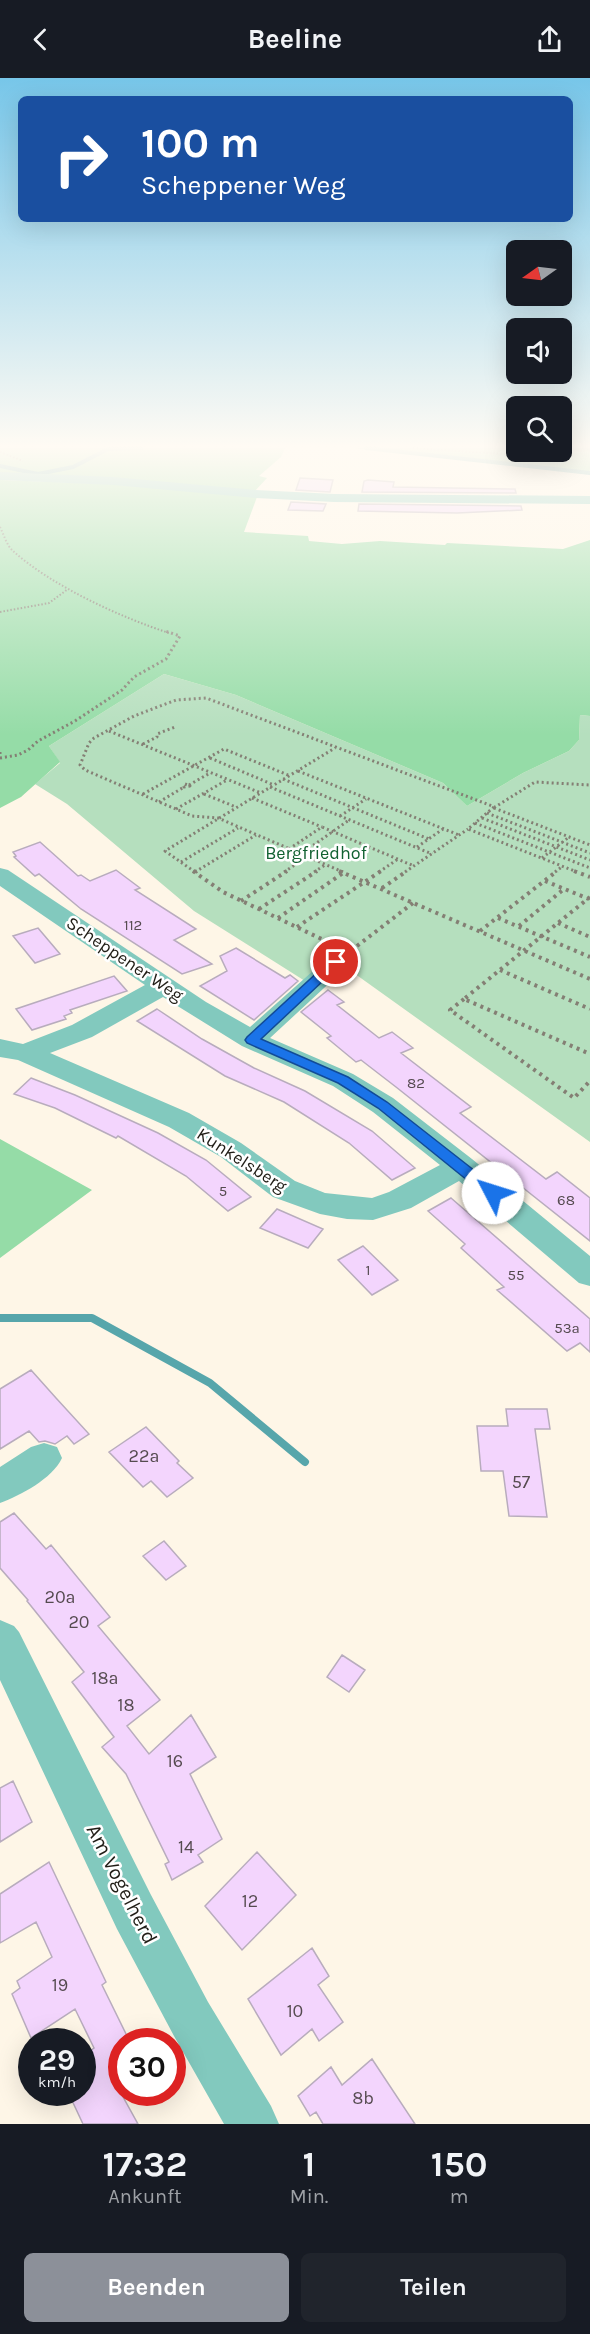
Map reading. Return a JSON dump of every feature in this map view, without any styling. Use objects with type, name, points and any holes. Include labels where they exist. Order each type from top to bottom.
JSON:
[{"type":"street","name":"Scheppener Weg","points":[[0,875],[197,1008],[252,1040],[343,1080],[383,1105],[461,1166],[590,1274]]},
{"type":"street","points":[[252,1040],[336,951]]},
{"type":"street","name":"Kunkelsberg","points":[[12,1051],[82,1030],[164,986]]},
{"type":"street","name":"Kunkelsberg","points":[[12,1051],[179,1120],[231,1150],[284,1189],[320,1203],[347,1208],[373,1209],[400,1200],[461,1166]]},
{"type":"street","points":[[0,1487],[44,1458]]},
{"type":"street","name":"Am Vogelherd","points":[[0,1639],[11,1657],[134,1912],[191,2019],[253,2124]]},
{"type":"path","points":[[0,752],[1,759],[18,755],[75,721],[122,690],[134,677],[166,659],[180,636],[149,626],[68,589],[11,550],[8,543]]},
{"type":"path","points":[[0,612],[49,603],[68,589]]},
{"type":"path","points":[[590,845],[206,698],[196,697],[166,702],[109,731],[88,743],[80,765],[86,770],[192,816],[218,818],[590,979]]},
{"type":"path","points":[[142,744],[164,736],[164,733],[175,727]]},
{"type":"path","points":[[109,731],[261,793]]},
{"type":"path","points":[[336,747],[165,851],[223,892],[297,927],[336,951],[413,903]]},
{"type":"path","points":[[143,794],[224,749],[289,776]]},
{"type":"path","points":[[209,757],[340,816],[432,854]]},
{"type":"path","points":[[298,770],[459,835]]},
{"type":"path","points":[[159,802],[184,785],[189,785],[211,772]]},
{"type":"path","points":[[176,809],[228,779]]},
{"type":"path","points":[[283,779],[429,838]]},
{"type":"path","points":[[381,889],[468,829],[494,808],[535,782],[590,785]]},
{"type":"path","points":[[204,793],[237,807]]},
{"type":"path","points":[[252,798],[414,866]]},
{"type":"path","points":[[340,816],[367,798]]},
{"type":"path","points":[[487,813],[590,853]]},
{"type":"path","points":[[482,818],[590,860]]},
{"type":"path","points":[[301,854],[350,820]]},
{"type":"path","points":[[475,823],[590,868]]},
{"type":"path","points":[[182,862],[239,827]]},
{"type":"path","points":[[289,849],[322,827]]},
{"type":"path","points":[[417,847],[443,828]]},
{"type":"path","points":[[468,829],[590,877]]},
{"type":"path","points":[[195,872],[256,835]]},
{"type":"path","points":[[542,858],[569,837]]},
{"type":"path","points":[[240,901],[308,857]]},
{"type":"path","points":[[297,927],[398,859]]},
{"type":"path","points":[[259,909],[326,865]]},
{"type":"path","points":[[480,931],[563,867]]},
{"type":"path","points":[[278,918],[344,873]]},
{"type":"path","points":[[544,881],[589,898]]},
{"type":"path","points":[[519,926],[564,889]]},
{"type":"path","points":[[589,898],[450,1010],[574,1098],[590,1081]]},
{"type":"path","points":[[498,918],[590,957]]},
{"type":"path","points":[[557,923],[590,937]]},
{"type":"path","points":[[499,970],[590,1009]]},
{"type":"path","points":[[464,999],[590,1054]]},
{"type":"green space","points":[[0,543],[456,543],[563,549],[580,543],[590,543],[590,716],[580,715],[579,740],[569,751],[523,773],[467,806],[443,783],[236,695],[164,674],[49,746],[60,762],[21,797],[0,808]]},
{"type":"green space","name":"Bergfriedhof","points":[[164,674],[236,695],[443,783],[467,806],[523,773],[569,751],[579,740],[580,715],[590,716],[590,1142],[344,966],[305,981],[194,911],[67,804],[35,784],[60,763],[49,746]]},
{"type":"green space","points":[[0,1139],[92,1190],[0,1258]]},
{"type":"building","points":[[40,842],[78,876],[81,875],[90,881],[116,870],[140,888],[135,890],[196,929],[174,940],[212,964],[182,974],[81,909],[39,874],[35,876],[14,857],[16,856],[13,852]]},
{"type":"building","points":[[38,928],[60,954],[35,963],[13,936]]},
{"type":"building","points":[[236,948],[285,978],[290,975],[298,981],[254,1020],[200,986],[227,971],[220,956]]},
{"type":"building","points":[[114,976],[127,991],[70,1010],[72,1013],[64,1016],[66,1019],[32,1030],[16,1009]]},
{"type":"building","points":[[328,990],[344,1002],[337,1005],[379,1038],[392,1032],[413,1048],[401,1053],[471,1107],[460,1113],[546,1179],[557,1172],[590,1198],[590,1241],[396,1087],[361,1060],[356,1062],[327,1038],[331,1036],[301,1012]]},
{"type":"building","points":[[157,1009],[202,1039],[254,1068],[305,1091],[372,1131],[415,1168],[392,1180],[349,1143],[284,1102],[225,1076],[137,1021]]},
{"type":"building","points":[[31,1078],[75,1095],[158,1133],[206,1160],[251,1197],[228,1211],[186,1176],[118,1136],[116,1138],[55,1108],[14,1094]]},
{"type":"building","points":[[451,1198],[590,1319],[590,1352],[580,1343],[567,1351],[497,1290],[504,1287],[461,1248],[465,1244],[428,1211]]},
{"type":"building","points":[[277,1209],[323,1229],[308,1248],[260,1228]]},
{"type":"building","points":[[363,1246],[398,1280],[372,1295],[338,1260]]},
{"type":"building","points":[[31,1370],[89,1434],[74,1444],[67,1436],[55,1444],[39,1442],[29,1431],[0,1449],[0,1389]]},
{"type":"building","points":[[506,1409],[547,1409],[550,1429],[535,1429],[547,1517],[509,1516],[503,1471],[481,1471],[477,1426],[508,1426]]},
{"type":"building","points":[[146,1427],[193,1478],[167,1497],[151,1481],[143,1487],[109,1452]]},
{"type":"building","points":[[14,1513],[46,1549],[51,1545],[110,1617],[98,1626],[160,1700],[127,1726],[149,1754],[191,1715],[216,1757],[190,1774],[222,1839],[198,1855],[203,1862],[172,1880],[165,1864],[169,1862],[126,1774],[102,1747],[114,1737],[72,1682],[84,1672],[0,1568],[0,1522]]},
{"type":"building","points":[[164,1541],[186,1566],[166,1580],[143,1556]]},
{"type":"building","points":[[342,1655],[365,1670],[349,1692],[327,1677]]},
{"type":"building","points":[[13,1781],[32,1822],[0,1842],[0,1788]]},
{"type":"building","points":[[257,1852],[296,1895],[242,1950],[205,1906]]},
{"type":"building","points":[[49,1862],[106,1982],[102,1985],[123,2028],[108,2028],[108,2106],[128,2106],[138,2124],[83,2124],[75,2106],[96,2106],[96,2028],[84,2028],[75,2009],[46,2028],[27,2028],[12,1994],[20,1988],[17,1981],[52,1957],[36,1922],[0,1943],[0,1894]]},
{"type":"building","points":[[312,1948],[329,1976],[318,1985],[343,2022],[319,2041],[312,2029],[281,2055],[248,1999]]},
{"type":"building","points":[[372,2059],[415,2124],[323,2124],[316,2112],[310,2116],[298,2096],[331,2067],[342,2085]]},
{"type":"waterway","points":[[0,1318],[92,1318],[210,1383],[305,1462]]},
{"type":"route","points":[[336,962],[252,1040],[343,1080],[383,1105],[493,1193]]}]
